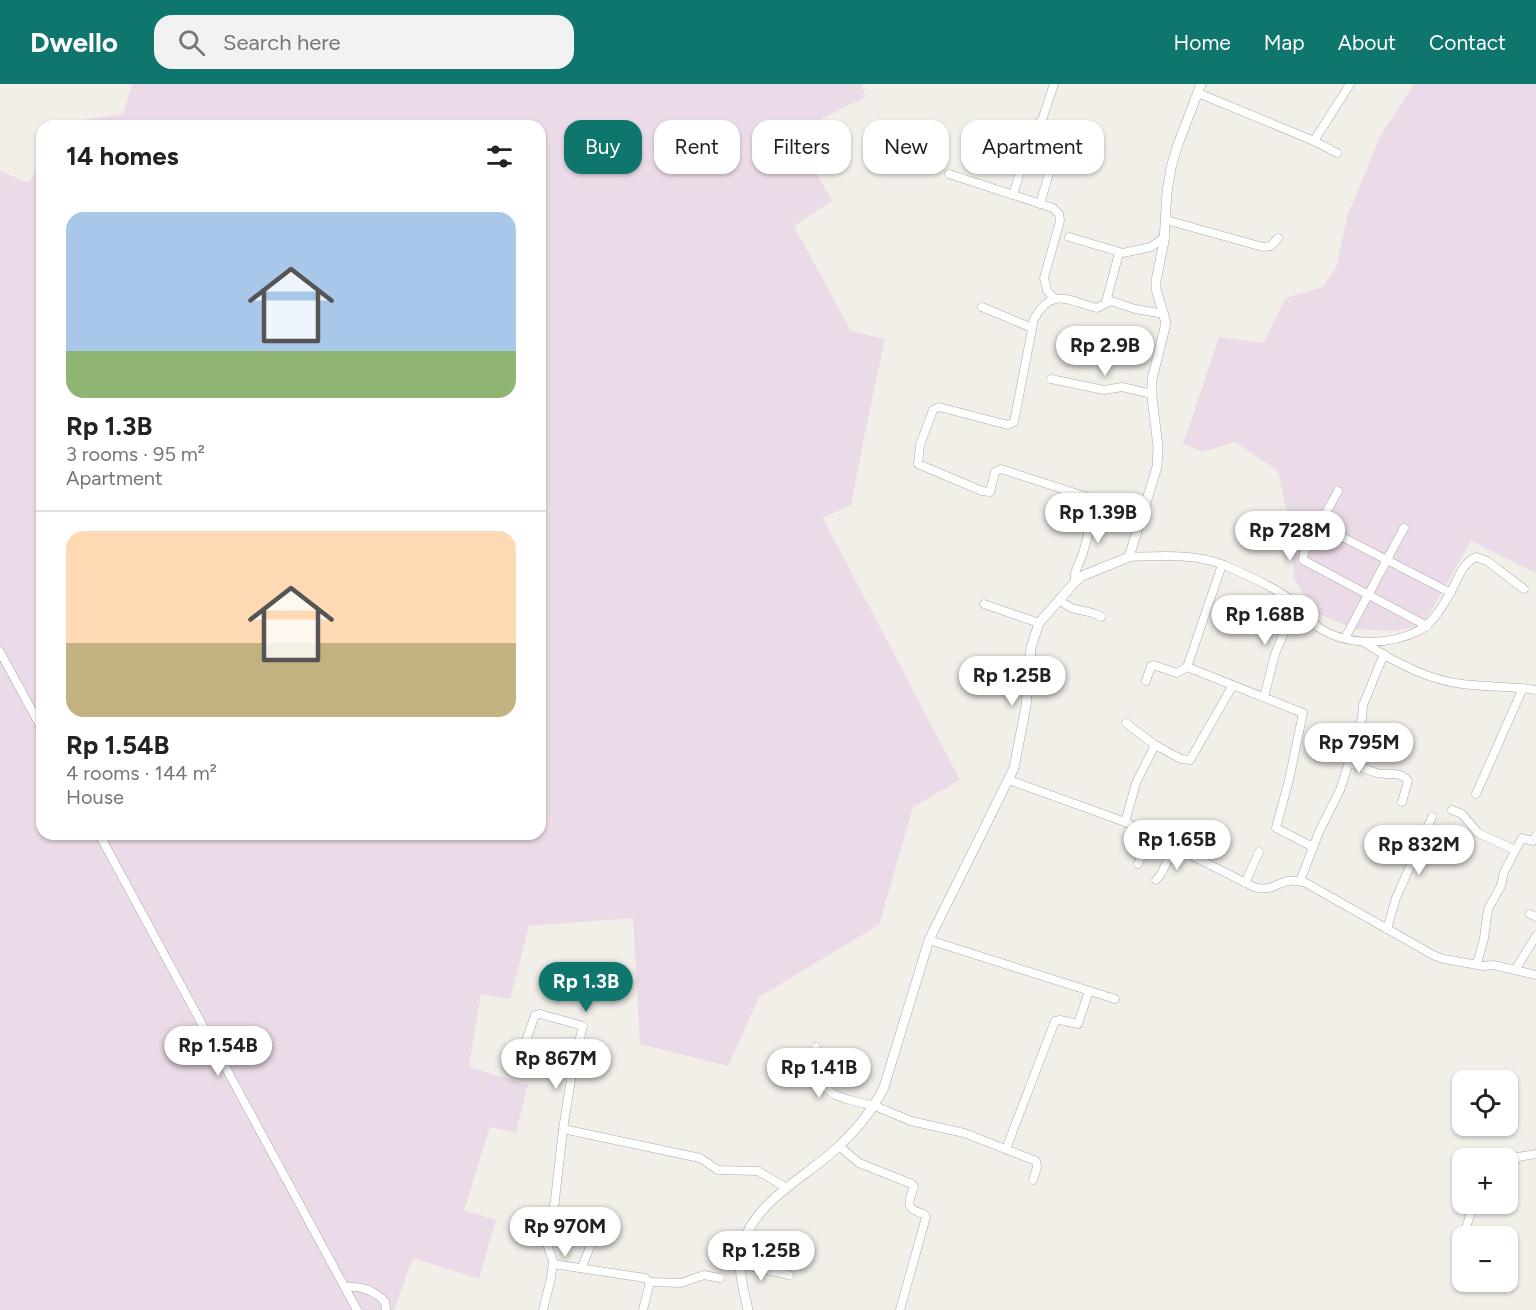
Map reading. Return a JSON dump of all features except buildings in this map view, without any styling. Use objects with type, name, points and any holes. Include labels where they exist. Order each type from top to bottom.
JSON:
[{"type":"street","points":[[1013,195],[1034,127],[1042,120],[1054,84]]},
{"type":"street","points":[[1314,141],[1350,84]]},
{"type":"street","points":[[1129,557],[1159,456],[1152,379],[1166,331],[1156,281],[1165,237],[1167,192],[1171,168],[1200,89],[1337,153]]},
{"type":"street","points":[[949,174],[1054,209],[1060,218],[1056,240],[1044,278],[1047,290],[1054,299]]},
{"type":"street","points":[[1040,204],[1049,174]]},
{"type":"street","points":[[1166,220],[1263,247],[1271,246],[1278,238]]},
{"type":"street","points":[[1069,237],[1119,253],[1129,253],[1151,246],[1165,237]]},
{"type":"street","points":[[1106,302],[1119,253]]},
{"type":"street","points":[[1143,515],[1097,502],[1001,469],[995,472],[990,492],[982,491],[918,464],[920,445],[933,410],[939,407],[1004,424],[1014,422],[1032,328],[1038,311],[1054,299],[1068,298],[1097,308],[1111,301],[1135,309],[1164,314]]},
{"type":"street","points":[[982,307],[1032,328]]},
{"type":"street","points":[[1051,379],[1104,390],[1122,387],[1152,394]]},
{"type":"street","points":[[1338,491],[1303,555],[1303,560],[1426,626]]},
{"type":"street","points":[[1075,582],[1074,573],[1083,553],[1097,502]]},
{"type":"street","points":[[1319,525],[1450,593]]},
{"type":"street","points":[[1345,638],[1404,528]]},
{"type":"street","points":[[748,1310],[740,1264],[743,1247],[755,1222],[785,1187],[839,1146],[864,1121],[875,1106],[884,1087],[929,940],[1009,780],[1020,740],[1026,706],[1031,648],[1039,623],[1075,582],[1090,572],[1129,557],[1188,557],[1222,565],[1274,590],[1296,604],[1316,625],[1333,635],[1365,643],[1439,680],[1536,690]]},
{"type":"street","points":[[1365,643],[1413,634],[1426,626],[1450,593],[1463,568],[1476,557],[1487,561],[1524,589]]},
{"type":"street","points":[[1146,681],[1153,665],[1176,673],[1187,667],[1222,565]]},
{"type":"street","points":[[1059,599],[1067,607],[1076,611],[1089,611],[1101,617]]},
{"type":"street","points":[[984,604],[1039,623]]},
{"type":"street","points":[[1264,697],[1275,654],[1296,604]]},
{"type":"street","points":[[0,652],[36,718]]},
{"type":"street","points":[[1300,881],[1340,790],[1361,721],[1363,705],[1384,654]]},
{"type":"street","points":[[1187,667],[1303,713],[1276,828],[1313,847]]},
{"type":"street","points":[[1126,723],[1155,745],[1181,759],[1190,760],[1233,685]]},
{"type":"street","points":[[1476,794],[1523,688]]},
{"type":"street","points":[[1125,822],[1136,783],[1155,745]]},
{"type":"street","points":[[1349,762],[1378,773],[1398,774],[1405,777],[1408,781],[1402,802]]},
{"type":"street","points":[[1009,780],[1125,822],[1260,889],[1272,889],[1285,880],[1300,881],[1435,956],[1493,965],[1536,975]]},
{"type":"street","points":[[1452,810],[1462,814],[1478,833],[1515,850]]},
{"type":"street","points":[[1387,929],[1396,898],[1432,817]]},
{"type":"street","points":[[1138,864],[1150,835]]},
{"type":"street","points":[[1476,964],[1484,938],[1488,909],[1501,886],[1504,872],[1522,838],[1533,841],[1536,836]]},
{"type":"street","points":[[102,840],[357,1310]]},
{"type":"street","points":[[1156,880],[1175,846]]},
{"type":"street","points":[[1245,883],[1258,852]]},
{"type":"street","points":[[1515,970],[1536,936]]},
{"type":"street","points":[[929,940],[1115,999]]},
{"type":"street","points":[[1006,1149],[1055,1021],[1078,1024],[1089,991]]},
{"type":"street","points":[[543,1310],[553,1264],[548,1247],[548,1236],[558,1180],[563,1129],[574,1061],[583,1026],[540,1014],[535,1015],[527,1041],[529,1045],[574,1061]]},
{"type":"street","points":[[816,1047],[819,1064],[816,1079],[833,1094],[875,1106],[911,1121],[964,1133],[1036,1161],[1037,1167],[1033,1180]]},
{"type":"street","points":[[563,1129],[693,1156],[702,1159],[714,1169],[722,1171],[753,1170],[785,1187]]},
{"type":"street","points":[[839,1146],[859,1163],[912,1184],[914,1187],[910,1196],[910,1207],[913,1211],[924,1214],[926,1217],[900,1310]]},
{"type":"street","points":[[1518,1157],[1536,1154]]},
{"type":"street","points":[[582,1268],[597,1229]]},
{"type":"street","points":[[553,1264],[639,1276],[650,1282],[681,1284],[704,1275],[720,1278]]},
{"type":"street","points":[[740,1264],[789,1275]]},
{"type":"street","points":[[643,1310],[650,1282]]},
{"type":"street","points":[[345,1287],[361,1288],[375,1293],[386,1302],[386,1310]]},
{"type":"shaded area","points":[[132,84],[861,84],[866,97],[819,120],[752,120],[752,174],[817,174],[832,201],[794,226],[851,331],[885,339],[851,505],[823,518],[960,780],[913,807],[879,925],[759,997],[728,1066],[640,1044],[633,918],[529,926],[510,999],[481,994],[469,1067],[528,1085],[516,1133],[490,1127],[464,1210],[496,1220],[479,1279],[413,1258],[394,1310],[0,1310],[0,171],[29,183],[36,171],[36,840],[546,840],[546,120],[83,120],[123,114]]},
{"type":"shaded area","points":[[1414,84],[1536,84],[1536,573],[1471,541],[1423,625],[1396,631],[1355,629],[1315,612],[1294,579],[1293,541],[1278,471],[1235,442],[1203,452],[1183,444],[1219,337],[1263,343],[1286,298],[1323,287],[1336,268],[1348,214],[1381,135]]}]
